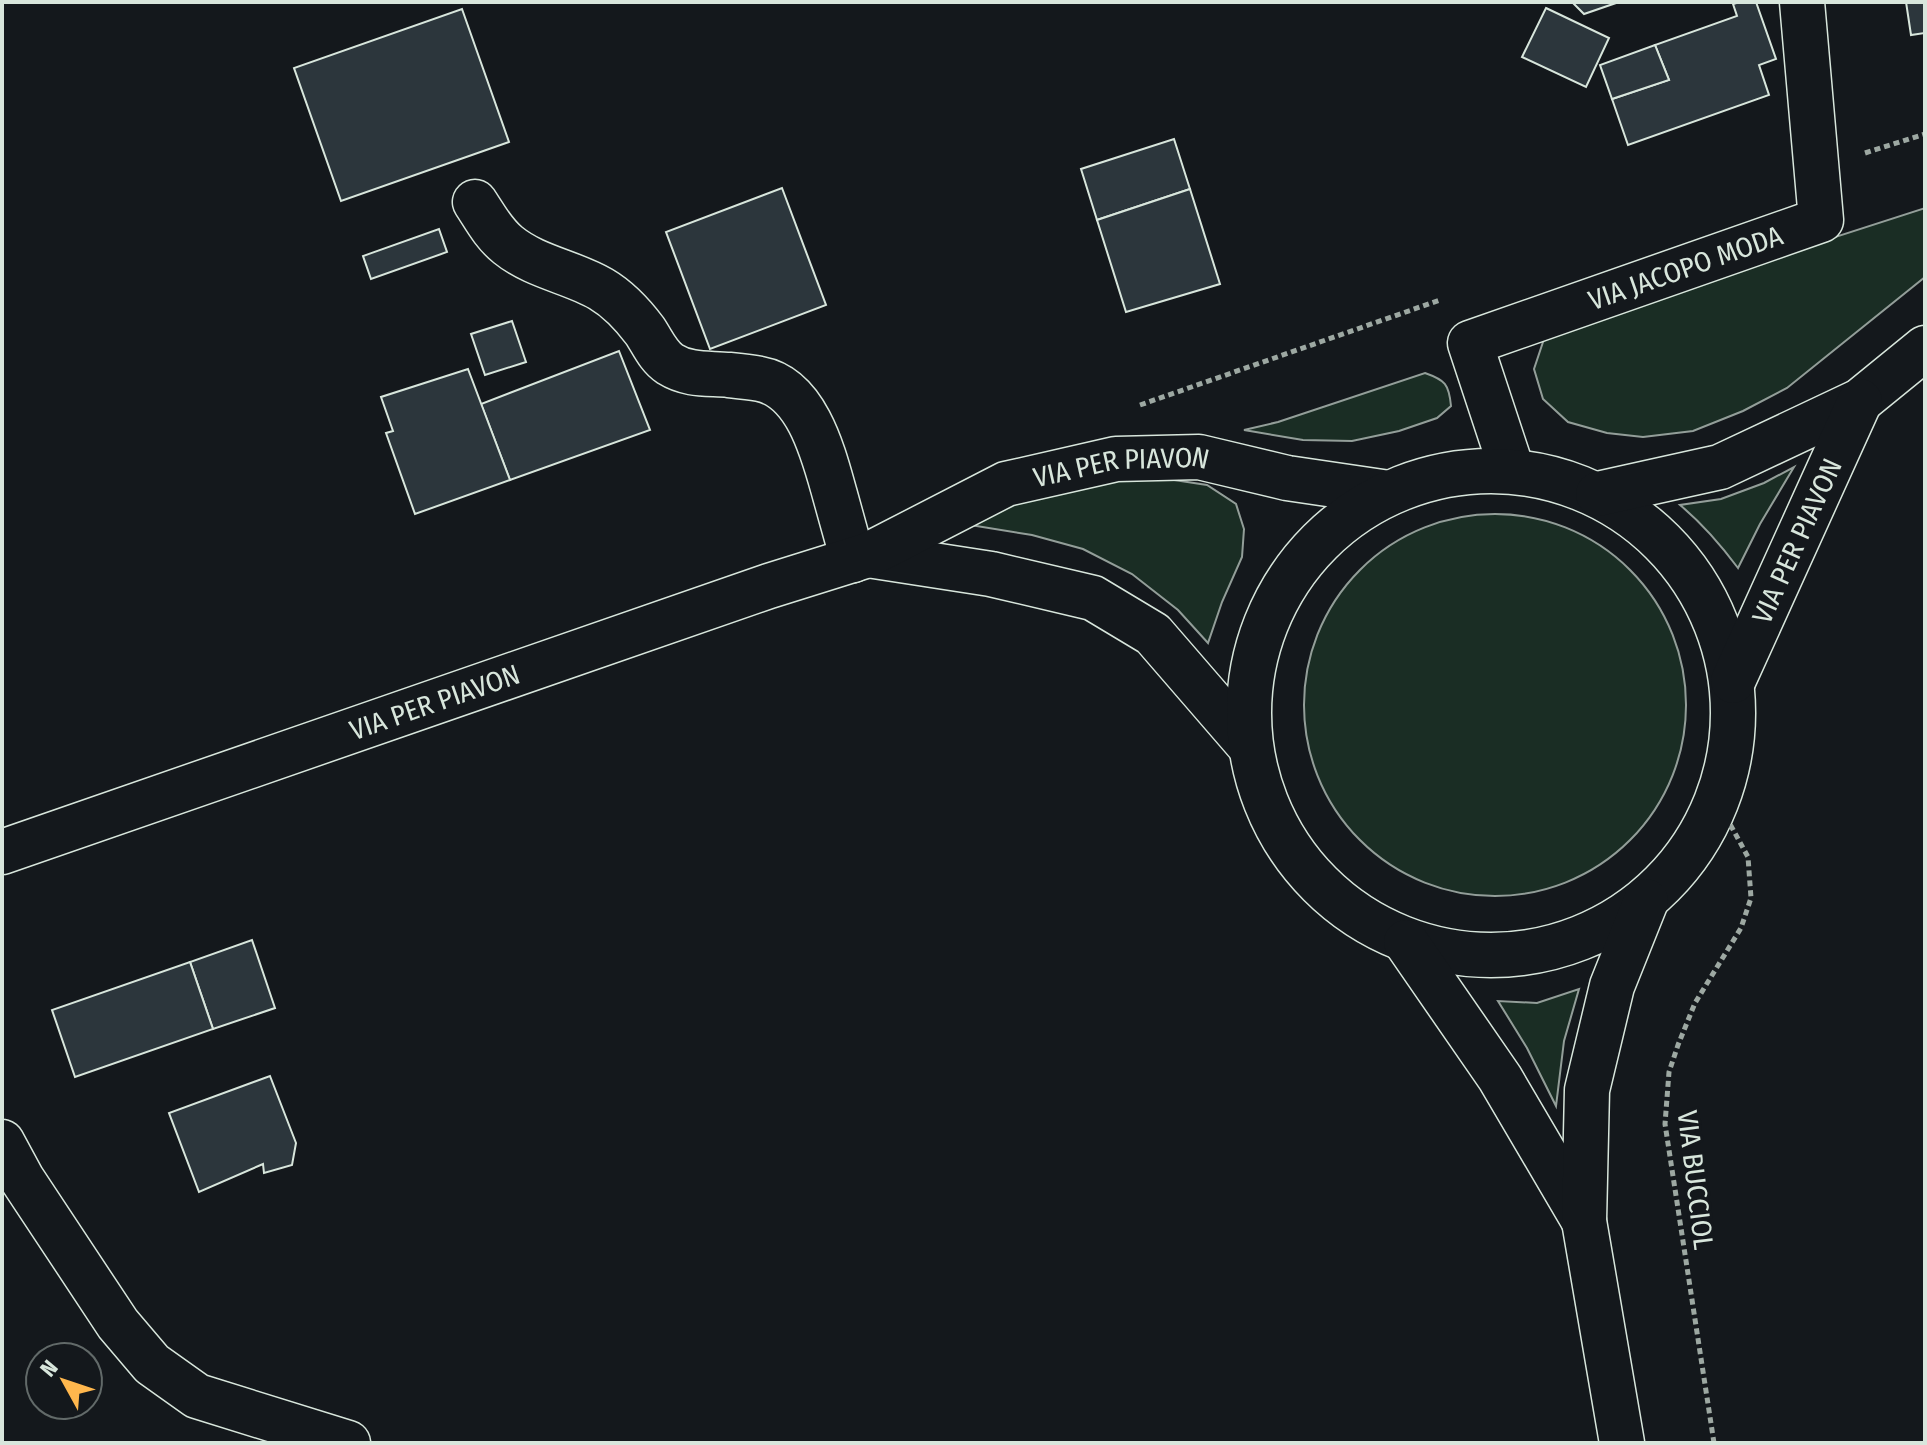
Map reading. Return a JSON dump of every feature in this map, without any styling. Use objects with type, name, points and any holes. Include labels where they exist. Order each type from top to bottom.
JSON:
[{"type":"main road","name":"VIA JACOPO MODA","points":[[1512,470],[1470,343],[1821,220],[1802,2]]},
{"type":"main road","points":[[475,202],[493,230],[523,256],[600,288],[617,300],[646,332],[656,351],[670,364],[691,373],[727,374],[764,380],[785,391],[801,408],[821,445],[860,558]]},
{"type":"main road","name":"VIA PER PIAVON","points":[[1598,494],[1720,467],[1860,401],[1925,348]]},
{"type":"main road","name":"VIA PER PIAVON","points":[[1733,681],[1860,401]]},
{"type":"main road","name":"VIA PER PIAVON","points":[[2,852],[769,586],[860,558],[1006,484],[1116,459],[1199,457],[1287,478],[1389,493]]},
{"type":"main road","points":[[1512,470],[1556,478],[1598,494],[1663,540],[1709,605],[1733,681],[1733,742],[1718,802],[1688,856],[1646,901],[1573,943],[1489,957],[1406,942],[1348,911],[1300,866],[1267,809],[1249,745],[1251,669],[1278,597],[1325,536],[1389,493],[1449,473],[1512,470]]},
{"type":"main road","name":"VIA PER PIAVON","points":[[860,558],[991,574],[1093,598],[1153,634],[1249,745]]},
{"type":"main road","points":[[1622,1443],[1584,1221],[1587,1090],[1612,986],[1646,901]]},
{"type":"main road","points":[[1406,942],[1500,1078],[1584,1221]]},
{"type":"main road","points":[[2,1142],[22,1179],[118,1324],[152,1364],[197,1396],[348,1443]]},
{"type":"path","name":"VIA BUCCIOL","points":[[1714,1443],[1665,1124],[1669,1072],[1678,1045],[1695,1003],[1741,928],[1751,898],[1748,857],[1718,802]]},
{"type":"green space","points":[[1925,208],[1925,277],[1787,388],[1743,411],[1693,431],[1643,437],[1607,433],[1568,422],[1543,399],[1534,369],[1547,330]]},
{"type":"green space","points":[[1425,373],[1445,384],[1451,406],[1437,418],[1399,431],[1352,441],[1303,440],[1244,430],[1278,422]]},
{"type":"green space","points":[[1794,467],[1738,568],[1711,535],[1680,505],[1721,499],[1764,483]]},
{"type":"green space","points":[[1161,478],[1207,485],[1236,504],[1244,529],[1242,557],[1208,643],[1178,610],[1132,574],[1083,549],[1032,535],[958,523],[1012,496],[1099,480]]},
{"type":"green space","points":[[1495,514],[1532,517],[1568,528],[1601,546],[1630,570],[1654,599],[1672,632],[1683,668],[1686,705],[1683,742],[1672,778],[1654,811],[1630,840],[1601,864],[1568,882],[1532,893],[1495,896],[1458,893],[1422,882],[1389,864],[1360,840],[1336,811],[1318,778],[1307,742],[1304,705],[1307,668],[1318,632],[1336,599],[1360,570],[1389,546],[1422,528],[1458,517]]},
{"type":"green space","points":[[1579,989],[1564,1041],[1556,1106],[1527,1048],[1498,1001],[1537,1003]]},
{"type":"building","points":[[1572,2],[1619,2],[1584,14]]},
{"type":"building","points":[[1756,2],[1776,59],[1759,65],[1769,95],[1628,145],[1612,99],[1669,80],[1655,45],[1737,16],[1733,4]]},
{"type":"building","points":[[1906,2],[1925,2],[1925,33],[1911,35]]},
{"type":"building","points":[[1546,8],[1609,38],[1586,87],[1522,57]]},
{"type":"building","points":[[462,9],[509,142],[341,201],[294,68]]},
{"type":"building","points":[[1655,45],[1669,80],[1612,99],[1600,65]]},
{"type":"building","points":[[1174,139],[1190,189],[1097,220],[1081,169]]},
{"type":"building","points":[[782,188],[826,305],[710,349],[666,232]]},
{"type":"building","points":[[1190,189],[1220,284],[1126,312],[1097,220]]},
{"type":"building","points":[[439,229],[447,252],[371,279],[363,256]]},
{"type":"building","points":[[512,321],[526,362],[485,375],[471,334]]},
{"type":"building","points":[[619,351],[650,430],[510,480],[481,404]]},
{"type":"building","points":[[468,369],[510,480],[415,514],[386,433],[393,431],[381,397]]},
{"type":"building","points":[[252,940],[275,1008],[213,1029],[190,962]]},
{"type":"building","points":[[190,962],[213,1029],[75,1077],[52,1010]]},
{"type":"building","points":[[270,1076],[296,1143],[292,1165],[264,1173],[263,1164],[199,1192],[169,1113]]}]
